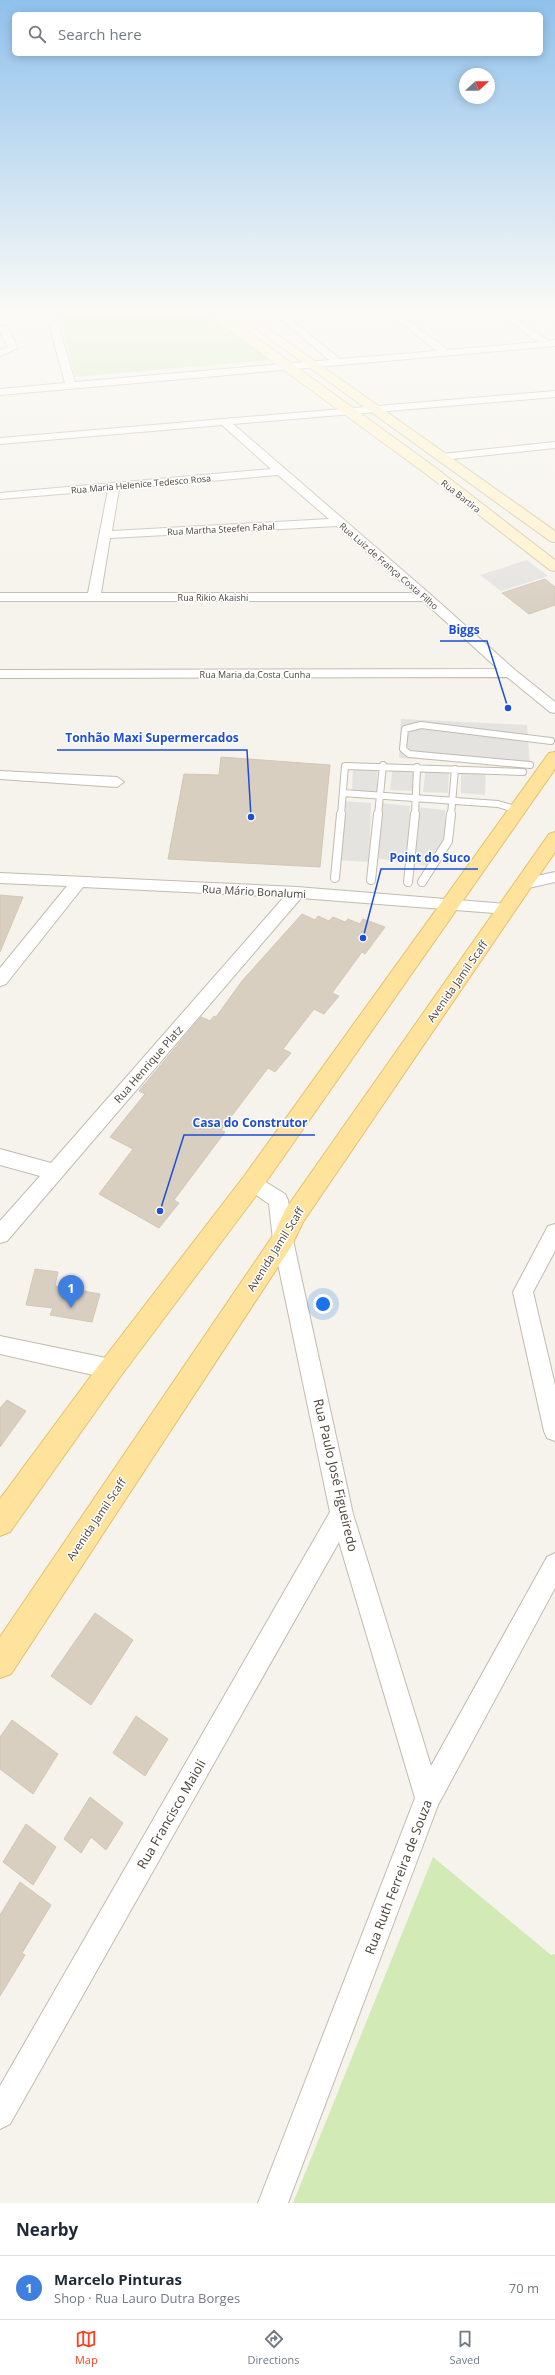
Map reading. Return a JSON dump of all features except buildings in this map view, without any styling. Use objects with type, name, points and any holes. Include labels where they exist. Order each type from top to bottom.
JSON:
[{"type":"main road","points":[[0,1522],[111,1369],[253,1182],[518,810],[553,749]]},
{"type":"main road","name":"Avenida Jamil Scaff","points":[[0,1663],[283,1240],[293,1217],[555,838]]},
{"type":"street","points":[[0,441],[282,416]]},
{"type":"street","name":"Rua Bartira","points":[[355,416],[555,567]]},
{"type":"street","name":"Rua Bartira","points":[[385,416],[555,538]]},
{"type":"street","name":"Rua Luiz de França Costa Filho","points":[[223,421],[426,597],[510,673],[555,709]]},
{"type":"street","points":[[442,457],[555,445]]},
{"type":"street","name":"Rua Maria Helenice Tedesco Rosa","points":[[0,496],[281,471]]},
{"type":"street","points":[[94,596],[114,486]]},
{"type":"street","name":"Rua Martha Steefen Fahal","points":[[104,535],[338,522]]},
{"type":"street","name":"Rua Rikio Akaishi","points":[[0,597],[426,597]]},
{"type":"street","name":"Rua Maria da Costa Cunha","points":[[0,674],[510,673]]},
{"type":"street","points":[[0,775],[117,782]]},
{"type":"street","points":[[524,884],[555,877]]},
{"type":"street","name":"Rua Mário Bonalumi","points":[[0,878],[297,892],[450,906],[507,909]]},
{"type":"street","points":[[0,980],[79,882]]},
{"type":"street","name":"Rua Henrique Platz","points":[[0,1234],[297,892]]},
{"type":"street","points":[[0,1157],[55,1172]]},
{"type":"street","name":"Rua Paulo José Figueiredo","points":[[253,1182],[278,1200],[283,1240],[342,1514],[428,1798]]},
{"type":"street","points":[[555,1232],[523,1292],[555,1431]]},
{"type":"street","points":[[0,1345],[111,1369]]},
{"type":"street","name":"Rua Francisco Maioli","points":[[0,2114],[342,1514]]},
{"type":"street","name":"Rua Ruth Ferreira de Souza","points":[[273,2203],[428,1798],[555,1564]]},
{"type":"lane","points":[[530,766],[409,754],[403,749],[405,729],[421,725],[553,749]]},
{"type":"lane","points":[[371,880],[381,797],[383,765]]},
{"type":"lane","points":[[335,878],[346,766],[383,765],[523,772]]},
{"type":"lane","points":[[408,882],[417,799],[418,767]]},
{"type":"lane","points":[[422,882],[448,841],[453,801],[454,769]]},
{"type":"lane","points":[[343,793],[381,797],[498,804],[518,810]]},
{"type":"green space","points":[[433,1857],[551,1955],[555,1954],[555,2203],[293,2203]]},
{"type":"shaded area","points":[[527,560],[548,576],[501,591],[480,575]]},
{"type":"shaded area","points":[[401,719],[527,725],[530,765],[399,758]]},
{"type":"shaded area","points":[[377,765],[377,792],[352,791],[353,766]]},
{"type":"shaded area","points":[[393,766],[414,767],[413,791],[390,790]]},
{"type":"shaded area","points":[[426,767],[449,768],[448,793],[423,792]]},
{"type":"shaded area","points":[[461,769],[486,770],[485,795],[461,793]]},
{"type":"shaded area","points":[[342,801],[371,803],[369,862],[336,860]]},
{"type":"shaded area","points":[[380,803],[410,806],[407,862],[373,858]]},
{"type":"shaded area","points":[[416,807],[445,810],[445,839],[426,866],[410,862]]},
{"type":"place","name":"Biggs","points":[[508,708]]},
{"type":"place","name":"Tonhão Maxi Supermercados","points":[[251,817]]},
{"type":"place","name":"Point do Suco","points":[[363,938]]},
{"type":"place","name":"Casa do Construtor","points":[[160,1211]]},
{"type":"place","name":"Marcelo Pinturas","points":[[71,1308]]}]
